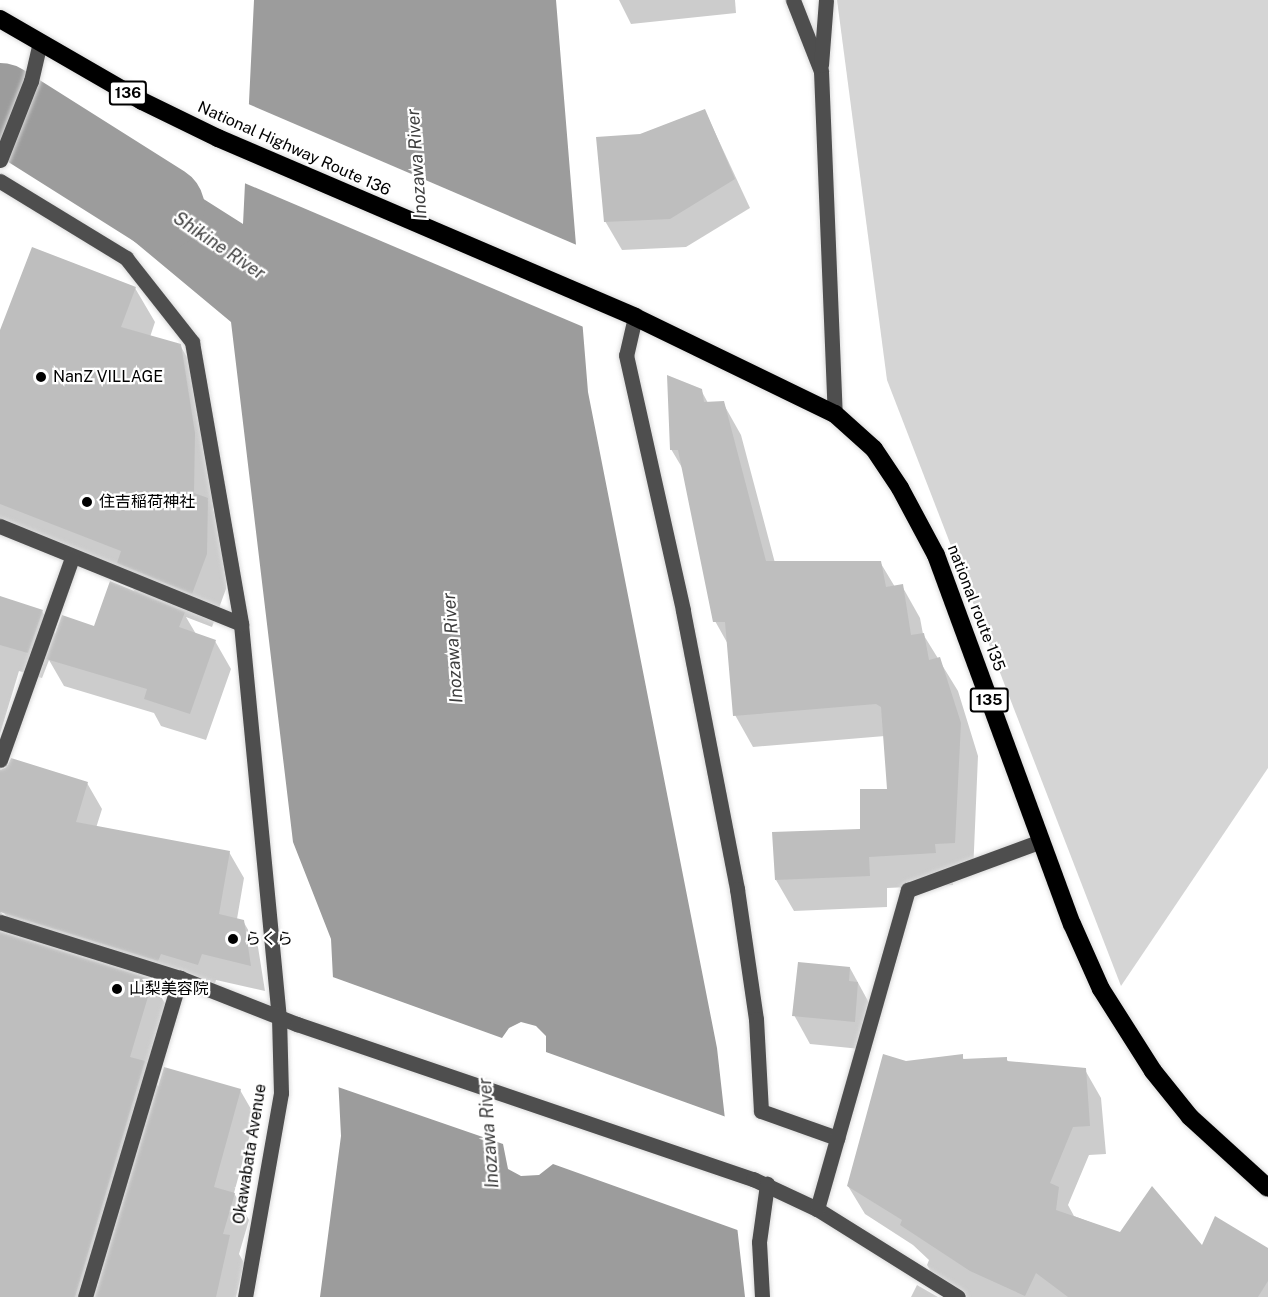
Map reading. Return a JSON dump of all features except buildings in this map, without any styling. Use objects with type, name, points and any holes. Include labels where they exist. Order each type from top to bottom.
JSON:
[{"type":"highway","name":"National Highway Route 136","points":[[0,19],[142,101],[218,138],[616,309]]},
{"type":"highway","name":"national route 135","points":[[616,309],[835,414],[874,449],[936,555],[1041,841],[1101,989],[1153,1071],[1190,1117],[1268,1188]]},
{"type":"street","points":[[793,0],[821,71]]},
{"type":"street","points":[[826,0],[821,71],[835,414]]},
{"type":"street","points":[[0,160],[31,81],[40,43]]},
{"type":"street","name":"Okawabata Avenue","points":[[0,182],[126,258],[192,342],[241,624],[279,1017],[281,1093],[245,1297]]},
{"type":"street","points":[[636,317],[626,355],[683,611],[737,889],[756,1019],[761,1111],[837,1138]]},
{"type":"street","points":[[0,526],[72,558],[241,624]]},
{"type":"street","points":[[0,760],[72,558]]},
{"type":"street","points":[[817,1209],[908,890],[1041,841]]},
{"type":"street","points":[[0,922],[180,978],[297,1024],[760,1182],[817,1209],[958,1297]]},
{"type":"street","points":[[85,1297],[180,978]]},
{"type":"street","points":[[760,1182],[759,1242],[762,1297]]},
{"type":"shaded area","points":[[837,0],[1268,0],[1268,768],[1121,986],[887,380]]},
{"type":"water","name":"Inozawa River","points":[[254,0],[556,0],[588,392],[717,1048],[745,1297],[320,1297],[341,1136],[331,939],[293,842],[231,322],[46,168],[79,120],[243,224]]},
{"type":"pier","points":[[246,103],[579,246],[586,328],[242,182]]},
{"type":"pier","points":[[330,976],[502,1038],[509,1028],[521,1022],[536,1026],[546,1036],[546,1052],[729,1118],[743,1232],[553,1164],[539,1175],[521,1176],[508,1169],[503,1144],[335,1086]]},
{"type":"waterway","name":"Shikine River","points":[[0,106],[162,208]]},
{"type":"place","name":"NanZ VILLAGE","points":[[41,377]]},
{"type":"place","name":"住吉稲荷神社","points":[[87,502]]},
{"type":"place","name":"らくら","points":[[233,939]]},
{"type":"place","name":"山梨美容院","points":[[117,989]]}]
